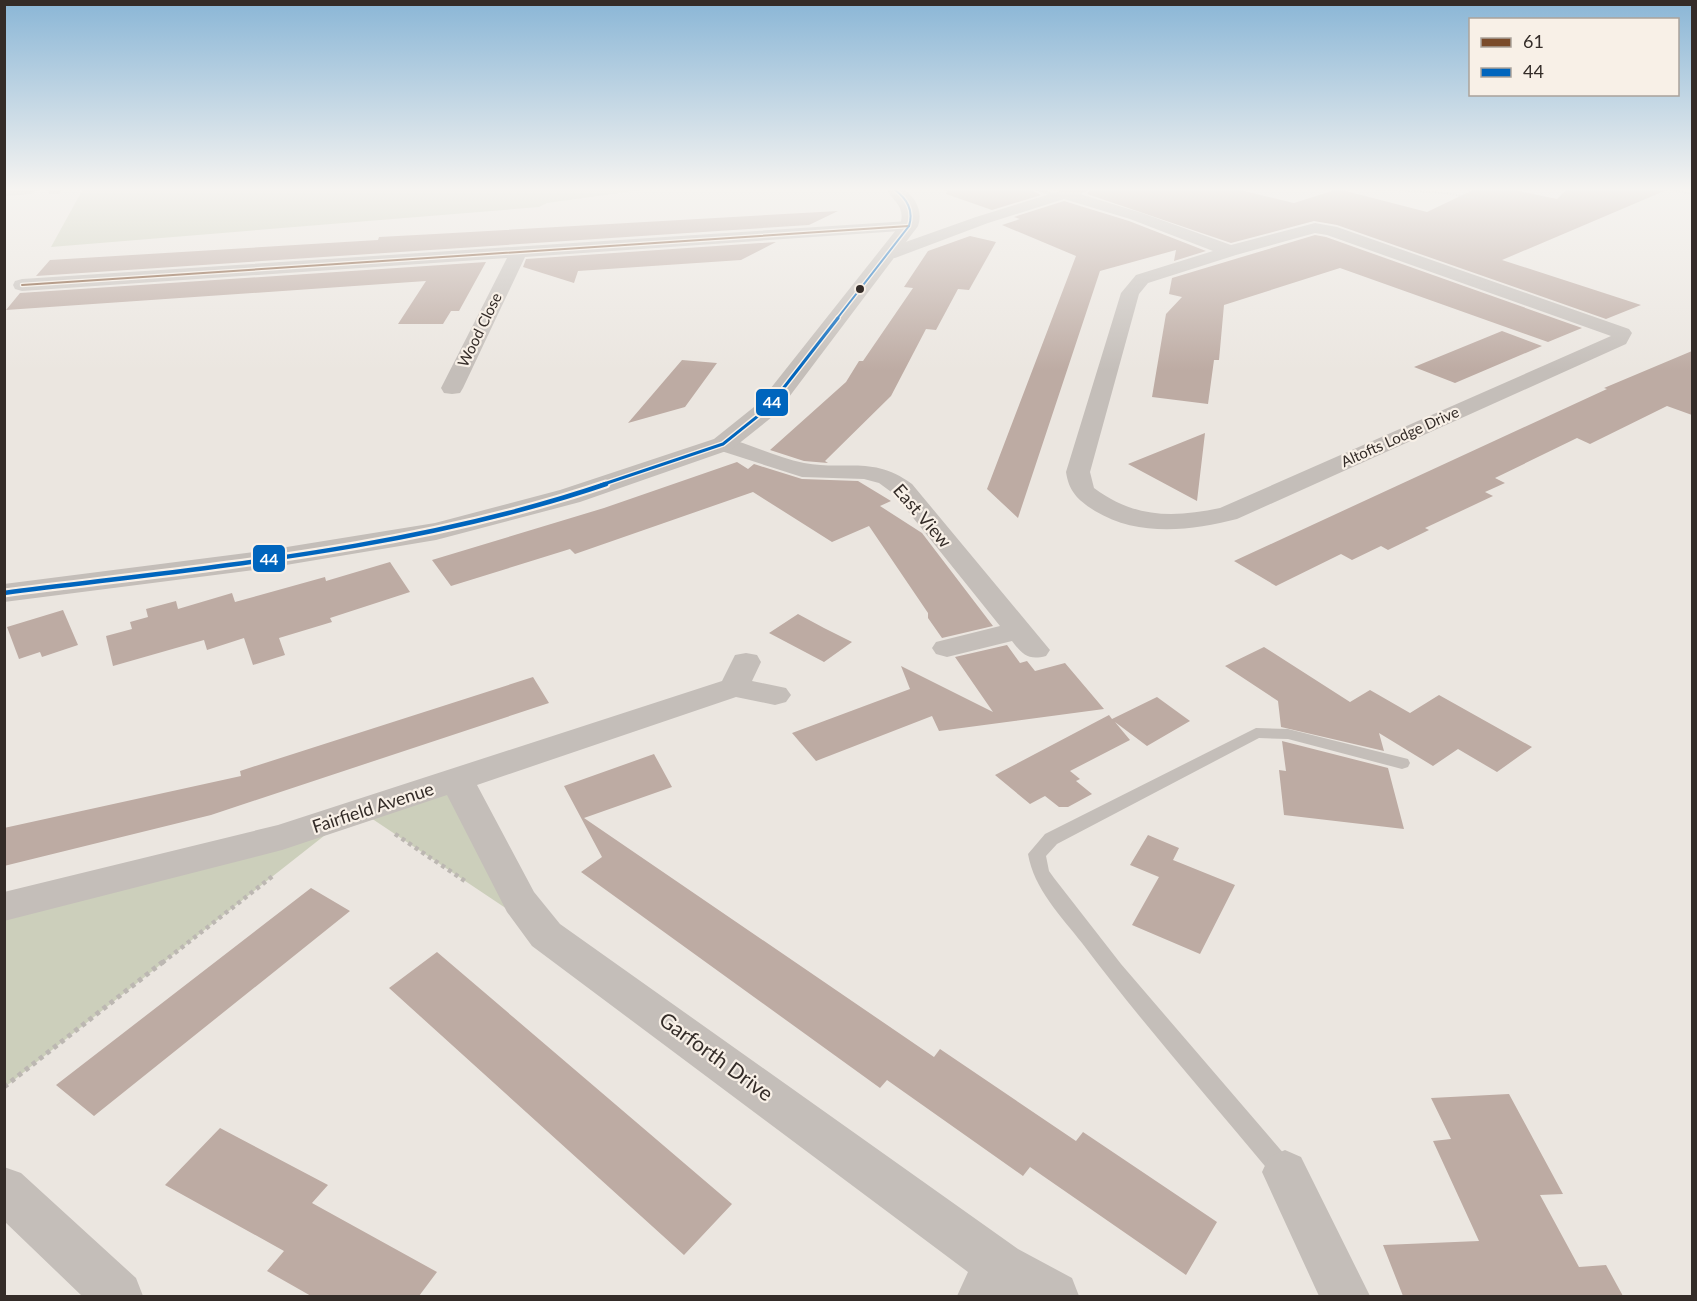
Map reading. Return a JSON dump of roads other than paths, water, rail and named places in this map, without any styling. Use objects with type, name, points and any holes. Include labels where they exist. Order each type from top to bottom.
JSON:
[{"type":"street","points":[[22,285],[536,250]]},
{"type":"street","points":[[4,593],[262,560],[436,531],[570,496],[723,444],[768,408],[893,250]]},
{"type":"street","points":[[889,254],[901,250]]},
{"type":"street","name":"Altofts Lodge Drive","points":[[1234,250],[1142,279],[1130,293],[1078,472],[1083,490],[1102,505],[1130,517],[1165,522],[1198,521],[1228,514],[1619,340],[1622,333],[1384,250]]},
{"type":"street","name":"Wood Close","points":[[482,376],[454,383],[519,251]]},
{"type":"street","name":"East View","points":[[723,444],[802,470],[864,472],[887,477],[903,489],[1026,640],[947,648]]},
{"type":"street","name":"Fairfield Avenue","points":[[4,907],[282,837],[362,812],[458,780],[740,674],[775,695]]},
{"type":"street","name":"Garforth Drive","points":[[458,780],[520,902],[546,935],[991,1281],[1054,1296]]},
{"type":"street","points":[[1285,1172],[1345,1296]]},
{"type":"street","points":[[4,1189],[118,1296]]},
{"type":"lane","points":[[1285,1172],[1114,970],[1047,883],[1040,871],[1037,854],[1050,839],[1256,733],[1288,734],[1402,763]]}]
